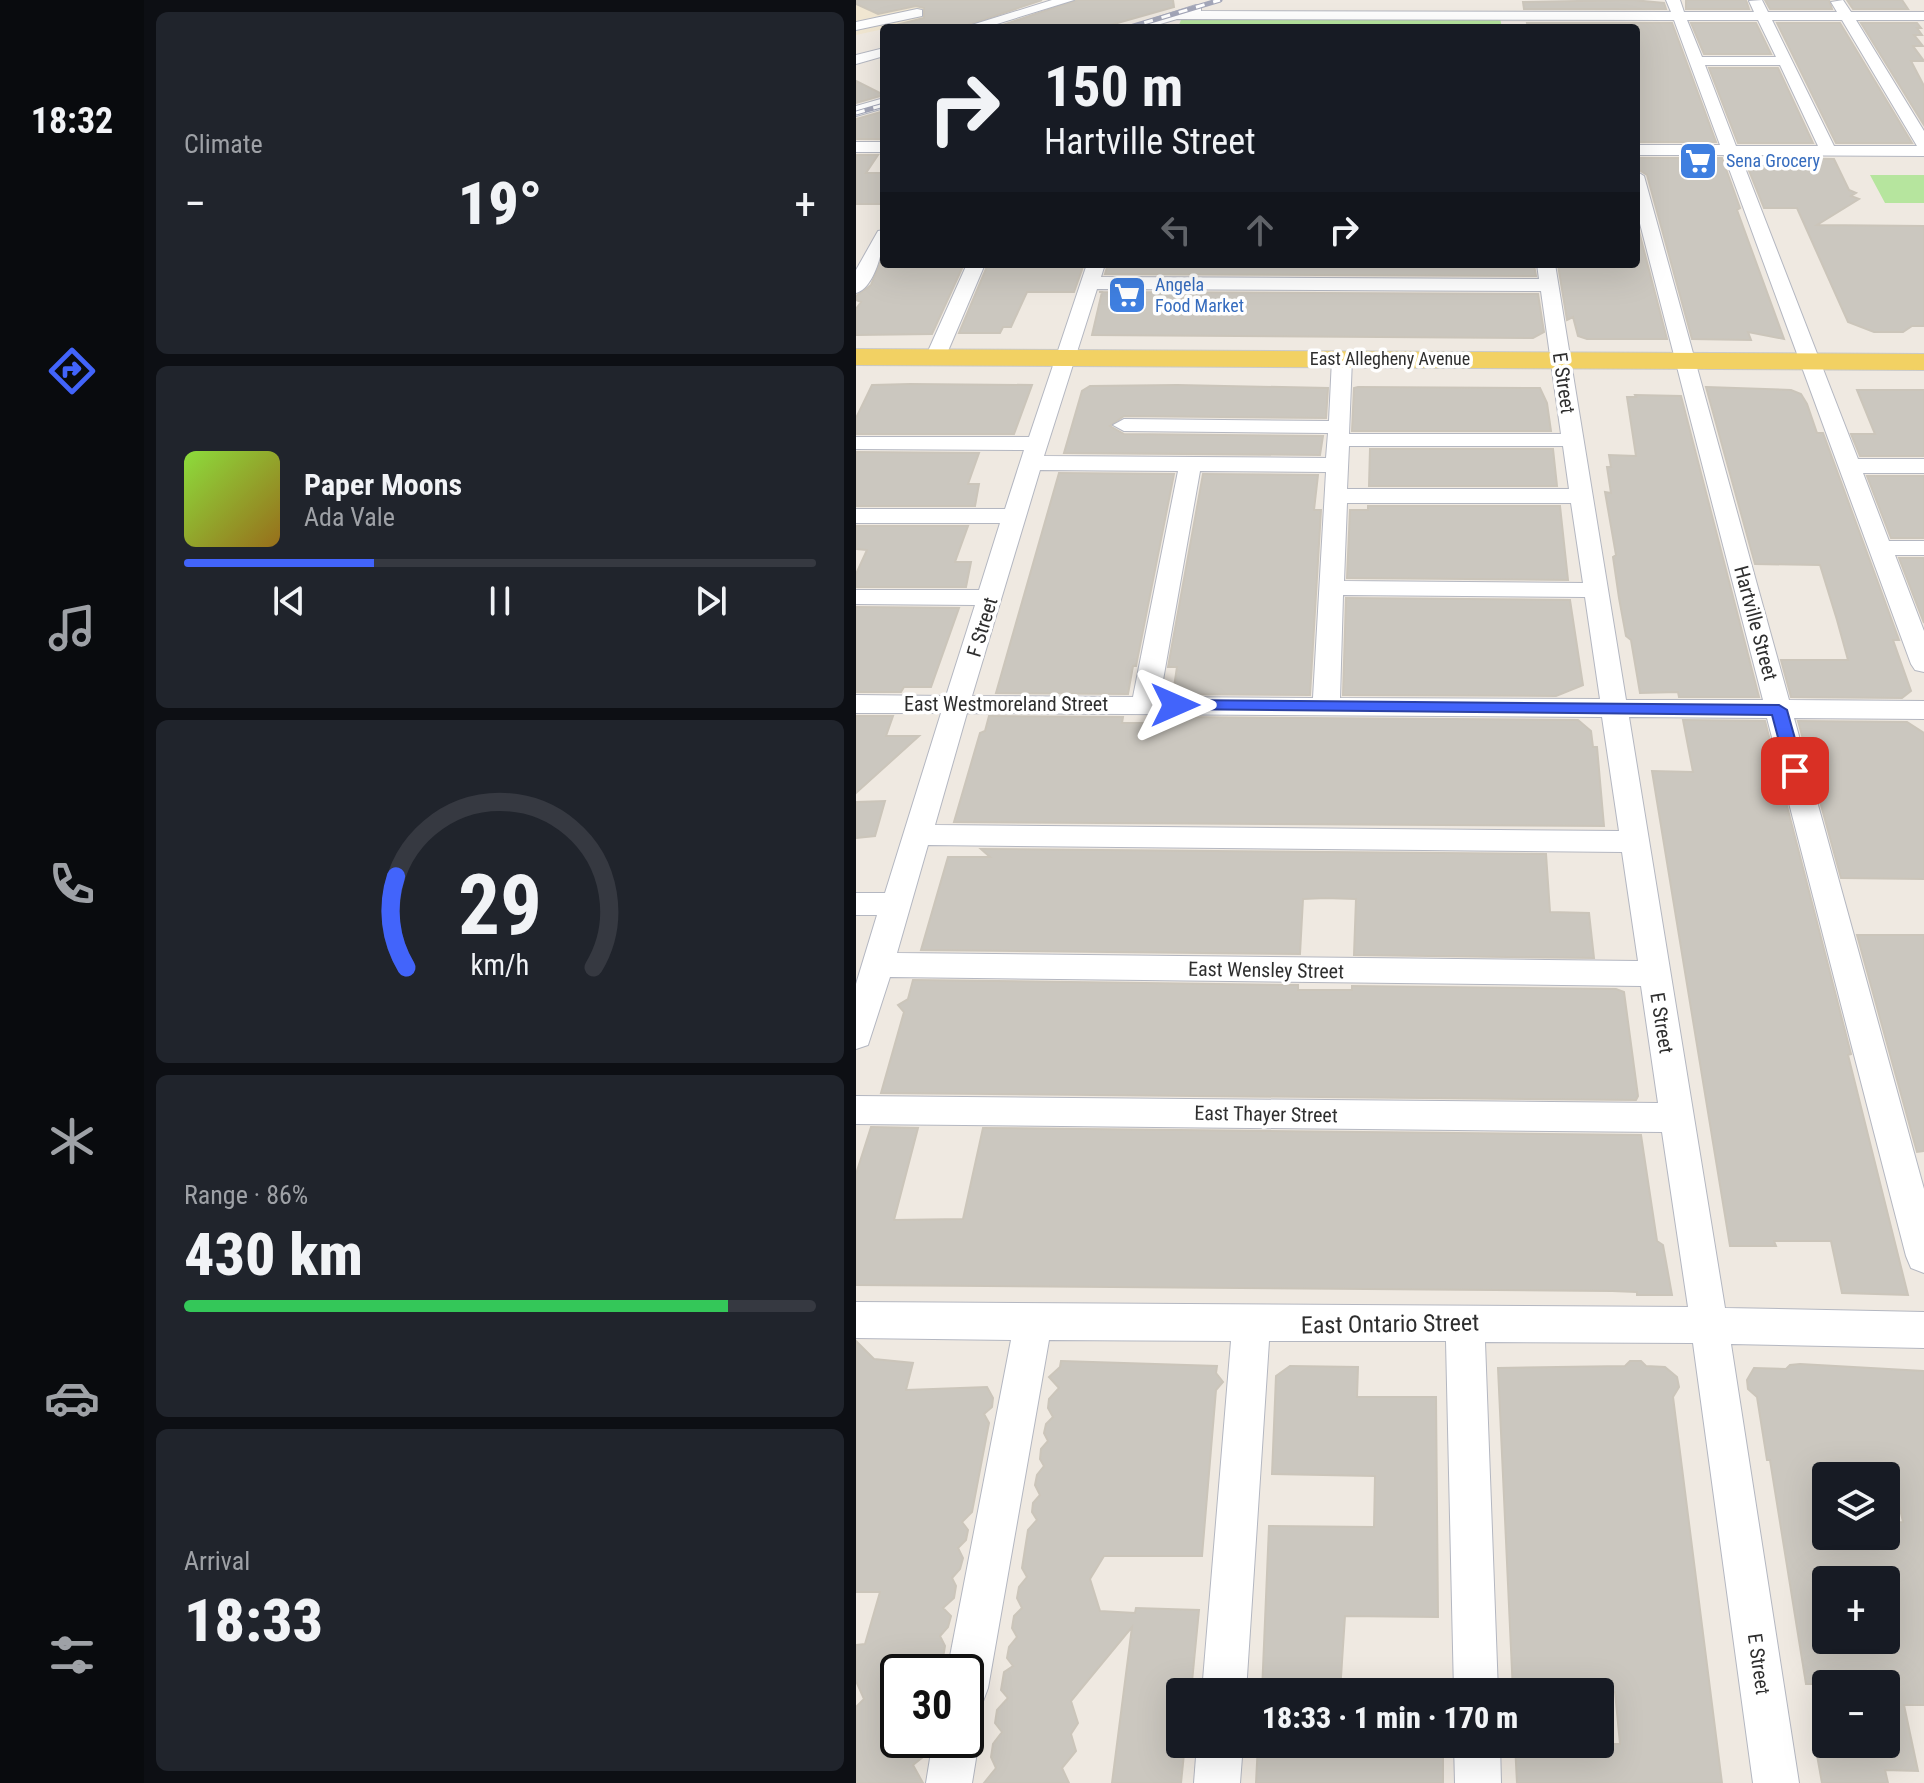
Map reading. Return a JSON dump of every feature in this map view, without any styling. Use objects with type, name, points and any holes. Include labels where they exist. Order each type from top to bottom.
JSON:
[{"type":"main road","name":"East Allegheny Avenue","points":[[856,357],[1924,362]]},
{"type":"street","points":[[983,24],[1067,0]]},
{"type":"street","points":[[1590,0],[1596,22]]},
{"type":"street","points":[[1755,0],[1828,150]]},
{"type":"street","points":[[1837,0],[1924,144]]},
{"type":"street","points":[[1920,0],[1924,6]]},
{"type":"street","points":[[1174,21],[1214,1]]},
{"type":"street","points":[[1676,8],[1924,664]]},
{"type":"street","points":[[1174,21],[1510,14],[1596,22],[1676,8],[1763,16],[1924,16]]},
{"type":"street","points":[[856,26],[917,13]]},
{"type":"street","points":[[856,60],[880,53]]},
{"type":"street","points":[[1696,61],[1785,61]]},
{"type":"street","points":[[856,111],[880,104]]},
{"type":"street","points":[[1904,111],[1924,112]]},
{"type":"street","points":[[856,147],[880,147]]},
{"type":"street","points":[[1640,150],[1924,151]]},
{"type":"street","name":"Hartville Street","points":[[1640,191],[1924,1256]]},
{"type":"street","points":[[856,287],[880,242]]},
{"type":"street","points":[[935,358],[974,268]]},
{"type":"street","name":"E Street","points":[[1547,268],[1709,1324],[1776,1783]]},
{"type":"street","points":[[1093,273],[1549,285]]},
{"type":"street","name":"F Street","points":[[856,1036],[1014,516],[1093,273]]},
{"type":"street","points":[[1326,706],[1342,359]]},
{"type":"street","points":[[1124,425],[1572,440]]},
{"type":"street","points":[[856,443],[1190,464],[1335,465]]},
{"type":"street","points":[[1145,705],[1190,464]]},
{"type":"street","points":[[1851,466],[1924,466]]},
{"type":"street","points":[[1334,496],[1580,496]]},
{"type":"street","points":[[856,516],[1014,516]]},
{"type":"street","points":[[1882,548],[1924,548]]},
{"type":"street","points":[[1332,588],[1595,590]]},
{"type":"street","points":[[856,597],[991,598]]},
{"type":"street","name":"East Westmoreland Street","points":[[856,704],[1924,710]]},
{"type":"street","points":[[918,835],[1635,842]]},
{"type":"street","points":[[856,904],[896,904]]},
{"type":"street","name":"East Wensley Street","points":[[878,965],[1655,974]]},
{"type":"street","name":"East Thayer Street","points":[[856,1110],[1676,1118]]},
{"type":"street","name":"East Ontario Street","points":[[856,1320],[1251,1325],[1709,1324],[1924,1330]]},
{"type":"street","points":[[972,1654],[1033,1323]]},
{"type":"street","points":[[1465,1323],[1476,1678]]},
{"type":"street","points":[[1225,1678],[1251,1325]]},
{"type":"street","points":[[949,1783],[953,1758]]},
{"type":"street","points":[[1217,1783],[1219,1758]]},
{"type":"street","points":[[1477,1758],[1478,1783]]},
{"type":"shaded area","points":[[856,0],[1017,0],[907,24],[880,24],[880,30],[856,35]]},
{"type":"green space","points":[[1182,17],[1500,18],[1501,24],[1179,24]]},
{"type":"green space","points":[[1870,175],[1924,175],[1924,203],[1885,203]]},
{"type":"building","points":[[856,0],[1042,0],[971,24],[900,24],[924,18],[924,8],[916,6],[878,14],[856,4]]},
{"type":"building","points":[[1077,0],[1173,0],[1174,7],[1114,24],[1006,24]]},
{"type":"building","points":[[1633,0],[1664,3],[1666,9],[1524,9],[1523,2]]},
{"type":"building","points":[[1686,0],[1746,0],[1749,9],[1686,9]]},
{"type":"building","points":[[1765,0],[1829,0],[1832,9],[1770,9]]},
{"type":"building","points":[[1847,0],[1902,0],[1908,9],[1853,9]]},
{"type":"building","points":[[1672,23],[1716,142],[1640,142],[1640,24],[1527,24]]},
{"type":"building","points":[[1691,23],[1756,23],[1771,54],[1704,54]]},
{"type":"building","points":[[1777,23],[1840,23],[1912,143],[1836,143]]},
{"type":"building","points":[[1861,23],[1917,23],[1921,28],[1917,28],[1922,35],[1914,35],[1923,46],[1913,46],[1924,61],[1911,61],[1924,86],[1924,125]]},
{"type":"building","points":[[1709,68],[1778,68],[1813,143],[1738,143]]},
{"type":"building","points":[[856,81],[880,93],[880,96],[856,103]]},
{"type":"building","points":[[880,112],[880,139],[856,139],[856,119]]},
{"type":"building","points":[[856,155],[878,155],[866,173],[880,173],[880,204],[856,204]]},
{"type":"building","points":[[1640,158],[1722,158],[1740,208],[1737,210],[1784,339],[1748,332],[1751,340],[1692,339],[1647,175],[1640,171]]},
{"type":"building","points":[[1744,158],[1834,159],[1849,190],[1856,193],[1851,196],[1859,199],[1817,225],[1924,226],[1924,326],[1912,326],[1903,332],[1874,332],[1848,322],[1797,208],[1764,208]]},
{"type":"building","points":[[1640,235],[1667,339],[1587,339],[1578,336],[1573,317],[1567,320],[1558,268],[1640,268]]},
{"type":"building","points":[[880,263],[880,268],[962,268],[932,334],[856,335],[856,309],[861,302],[856,300],[856,296],[871,285]]},
{"type":"building","points":[[986,268],[1083,268],[1074,292],[1027,292],[1011,327],[1003,327],[1000,333],[959,333]]},
{"type":"building","points":[[1107,268],[1535,268],[1536,276],[1105,274]]},
{"type":"building","points":[[1102,292],[1538,294],[1544,332],[1533,338],[1092,335]]},
{"type":"building","points":[[872,385],[1032,385],[1014,434],[856,434],[856,418]]},
{"type":"building","points":[[1090,386],[1328,388],[1326,418],[1124,416],[1110,426],[1124,434],[1323,436],[1320,455],[1064,453],[1082,391]]},
{"type":"building","points":[[1706,387],[1791,390],[1801,394],[1817,433],[1823,433],[1899,640],[1893,640],[1911,691],[1902,698],[1791,697],[1781,660],[1848,660],[1820,565],[1755,564]]},
{"type":"building","points":[[1354,388],[1540,388],[1547,403],[1551,431],[1352,431]]},
{"type":"building","points":[[1857,390],[1924,390],[1924,456],[1860,456],[1851,434],[1875,434]]},
{"type":"building","points":[[1681,396],[1759,697],[1679,697],[1678,692],[1640,693],[1631,640],[1626,636],[1619,598],[1613,557],[1616,555],[1605,492],[1611,493],[1607,467],[1611,467],[1609,455],[1636,456],[1627,397]]},
{"type":"building","points":[[1370,449],[1553,449],[1557,486],[1369,486]]},
{"type":"building","points":[[856,452],[979,453],[968,484],[979,484],[975,506],[856,506]]},
{"type":"building","points":[[1059,473],[1174,474],[1128,694],[996,693]]},
{"type":"building","points":[[1203,474],[1318,475],[1314,510],[1321,510],[1310,695],[1173,694],[1177,667],[1168,667]]},
{"type":"building","points":[[1867,476],[1924,476],[1924,538],[1891,538]]},
{"type":"building","points":[[1368,506],[1560,506],[1568,580],[1347,578],[1350,510],[1368,510]]},
{"type":"building","points":[[856,526],[968,526],[955,562],[971,562],[966,587],[856,587],[856,574],[867,550],[856,549]]},
{"type":"building","points":[[1899,558],[1924,558],[1924,623]]},
{"type":"building","points":[[1346,598],[1570,600],[1583,685],[1556,696],[1343,695]]},
{"type":"building","points":[[856,607],[959,608],[931,687],[904,687],[901,692],[856,692]]},
{"type":"building","points":[[856,716],[893,716],[886,736],[919,736],[856,793]]},
{"type":"building","points":[[989,716],[1123,717],[1122,723],[1168,723],[1169,717],[1578,720],[1591,731],[1593,747],[1597,747],[1604,826],[954,822],[980,733],[985,731]]},
{"type":"building","points":[[1683,720],[1765,721],[1851,1054],[1848,1055],[1908,1295],[1842,1293],[1831,1241],[1774,1241],[1776,1246],[1730,1246],[1652,771],[1693,772]]},
{"type":"building","points":[[1798,721],[1907,722],[1924,733],[1924,879],[1841,878]]},
{"type":"building","points":[[885,801],[875,836],[856,838],[856,802]]},
{"type":"building","points":[[981,849],[1546,854],[1550,912],[1589,913],[1594,958],[1354,955],[1356,899],[1325,898],[1303,899],[1300,954],[921,950],[948,857],[990,857]]},
{"type":"building","points":[[1857,935],[1924,935],[1924,1151],[1917,1152]]},
{"type":"building","points":[[913,980],[1298,985],[1298,990],[1352,990],[1352,986],[1616,989],[1624,992],[1638,1096],[1636,1100],[881,1093],[904,1012],[898,1005],[908,999]]},
{"type":"building","points":[[871,1127],[918,1128],[894,1220],[963,1219],[983,1128],[1641,1135],[1657,1241],[1663,1245],[1672,1295],[1612,1291],[856,1285],[856,1174]]},
{"type":"building","points":[[856,1341],[874,1359],[913,1363],[906,1390],[987,1387],[993,1398],[992,1407],[984,1414],[989,1423],[972,1512],[962,1522],[968,1530],[966,1540],[958,1548],[963,1558],[960,1569],[952,1578],[956,1586],[954,1598],[943,1608],[951,1616],[948,1627],[940,1636],[945,1646],[944,1654],[880,1654],[880,1758],[922,1758],[913,1765],[923,1783],[856,1783],[856,1707],[864,1699],[856,1681],[856,1645],[865,1644],[880,1592],[856,1592]]},
{"type":"building","points":[[1061,1361],[1217,1366],[1216,1373],[1223,1382],[1216,1390],[1202,1556],[1104,1556],[1090,1579],[1100,1611],[1135,1613],[1136,1608],[1199,1610],[1192,1678],[1166,1678],[1166,1758],[1184,1758],[1181,1783],[1112,1783],[1132,1627],[1071,1701],[1078,1723],[1071,1734],[1076,1751],[1062,1768],[1069,1783],[984,1783],[996,1768],[991,1757],[993,1744],[1002,1732],[995,1723],[997,1710],[1008,1698],[1001,1690],[1004,1672],[1013,1666],[1007,1658],[1009,1647],[1017,1637],[1012,1628],[1014,1616],[1022,1608],[1017,1598],[1019,1587],[1027,1577],[1022,1568],[1028,1530],[1037,1520],[1032,1512],[1033,1503],[1040,1495],[1035,1485],[1037,1475],[1044,1466],[1040,1459],[1041,1449],[1048,1441],[1044,1433],[1046,1424],[1053,1417],[1048,1408],[1049,1399],[1059,1388],[1049,1377],[1060,1367]]},
{"type":"building","points":[[1630,1361],[1641,1361],[1646,1366],[1665,1367],[1677,1377],[1679,1387],[1673,1397],[1722,1783],[1517,1783],[1516,1758],[1614,1758],[1614,1744],[1620,1744],[1614,1678],[1512,1678],[1498,1368],[1625,1366]]},
{"type":"building","points":[[1800,1364],[1924,1371],[1924,1705],[1904,1705],[1918,1771],[1885,1770],[1888,1783],[1822,1783],[1818,1758],[1900,1758],[1900,1670],[1812,1670],[1812,1684],[1806,1684],[1770,1460],[1767,1460],[1757,1397],[1748,1389],[1747,1380],[1754,1368],[1786,1369],[1790,1365]]},
{"type":"building","points":[[1290,1366],[1358,1367],[1357,1397],[1436,1397],[1438,1617],[1345,1616],[1341,1678],[1263,1678],[1269,1526],[1374,1527],[1375,1476],[1272,1474],[1276,1376]]},
{"type":"building","points":[[1257,1758],[1443,1758],[1443,1783],[1256,1783]]},
{"type":"railway","points":[[1140,24],[1220,0]]},
{"type":"railway","points":[[856,113],[880,106]]},
{"type":"place","name":"Sena Grocery","points":[[1698,161]]},
{"type":"place","name":"Angela Food Market","points":[[1127,295]]},
{"type":"route","points":[[1175,705],[1779,710],[1795,771]]}]
